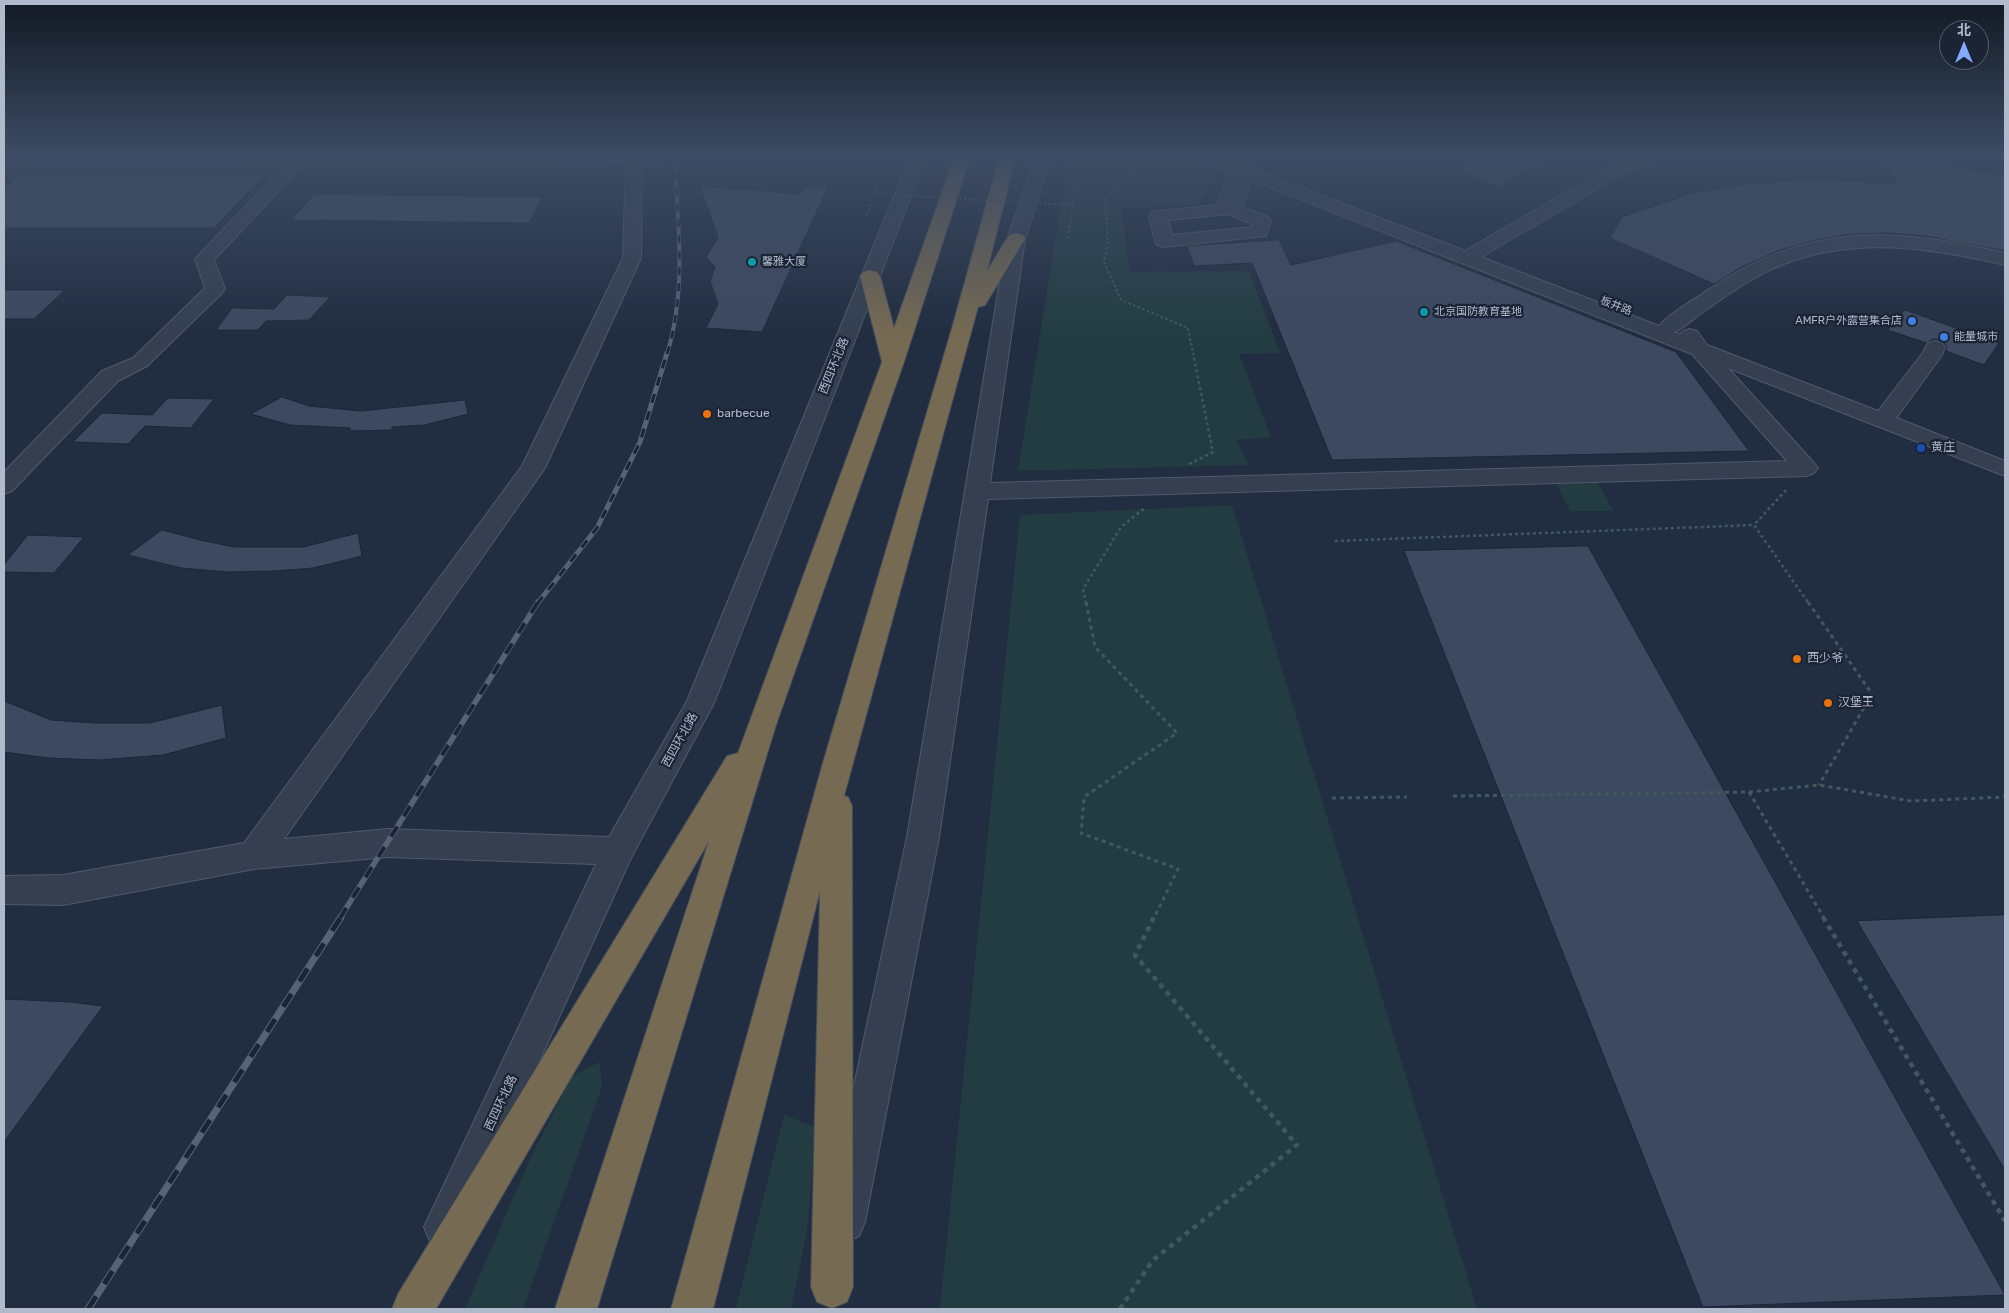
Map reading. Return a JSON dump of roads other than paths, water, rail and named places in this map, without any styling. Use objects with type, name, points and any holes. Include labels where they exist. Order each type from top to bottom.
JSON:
[{"type":"highway","points":[[576,1309],[762,725],[893,362],[942,216]]},
{"type":"highway","points":[[692,1309],[837,766],[962,328],[992,216]]},
{"type":"highway","points":[[962,328],[1016,240]]},
{"type":"highway","points":[[870,276],[893,362]]},
{"type":"highway","points":[[413,1309],[762,725]]},
{"type":"highway","points":[[831,1298],[837,766]]},
{"type":"street","points":[[4,486],[110,376],[140,362],[215,289],[204,259],[245,216]]},
{"type":"street","points":[[254,855],[533,468],[632,258],[633,216]]},
{"type":"street","name":"西四环北路","points":[[406,1309],[618,852],[700,703],[894,216]]},
{"type":"street","points":[[831,1298],[924,837],[1016,240],[1024,216]]},
{"type":"street","points":[[1158,216],[1164,241],[1260,232],[1262,221],[1249,216]]},
{"type":"street","points":[[1371,216],[1686,337],[2005,469]]},
{"type":"street","points":[[1471,255],[1537,216]]},
{"type":"street","points":[[1686,337],[1757,268],[1812,247],[1862,240],[1901,241],[1943,245],[2005,259]]},
{"type":"street","name":"板井路","points":[[1471,255],[2005,457]]},
{"type":"street","points":[[977,491],[1806,468],[1686,337]]},
{"type":"street","points":[[1890,412],[1932,355],[1935,347]]},
{"type":"street","points":[[4,890],[63,890],[254,855],[388,843],[618,852]]},
{"type":"railway","points":[[667,354],[677,305],[680,255],[678,216]]},
{"type":"railway","points":[[537,604],[597,528],[640,442],[667,353]]},
{"type":"railway","points":[[340,918],[538,602]]},
{"type":"railway","points":[[88,1309],[341,917]]},
{"type":"place","name":"馨雅大厦","points":[[752,262]]},
{"type":"place","name":"北京国防教育基地","points":[[1424,312]]},
{"type":"place","name":"AMFR户外露营集合店","points":[[1912,321]]},
{"type":"place","name":"能量城市","points":[[1944,337]]},
{"type":"place","name":"barbecue","points":[[707,414]]},
{"type":"place","name":"黄庄","points":[[1921,448]]},
{"type":"place","name":"西少爷","points":[[1797,659]]},
{"type":"place","name":"汉堡王","points":[[1828,703]]}]
